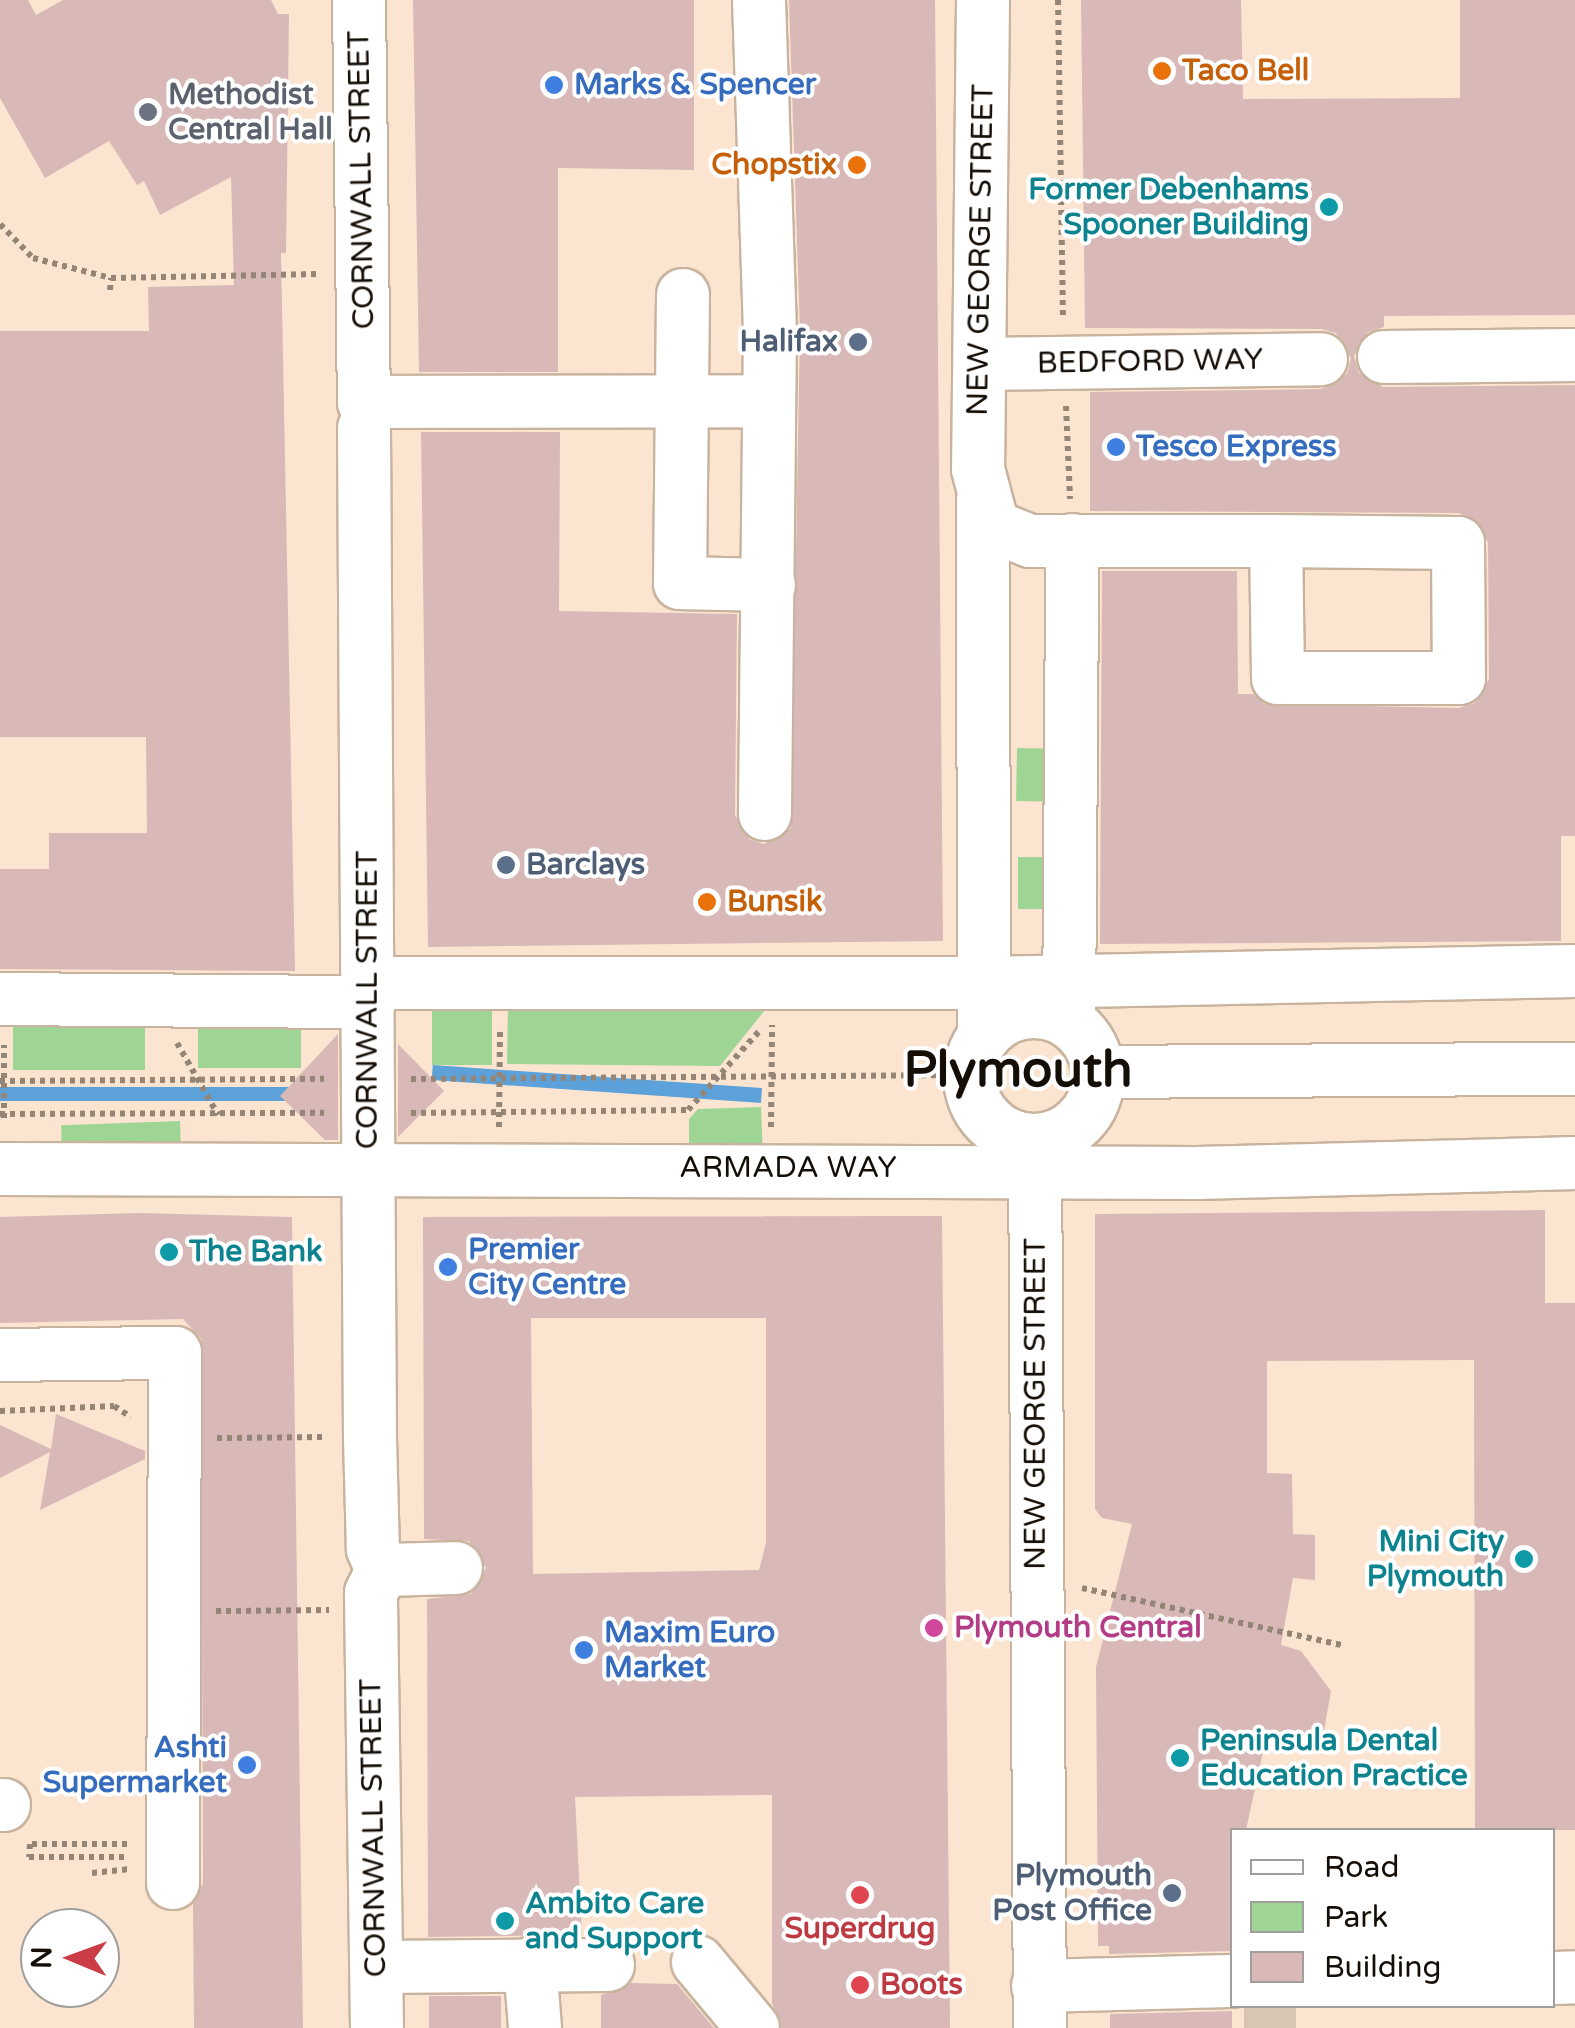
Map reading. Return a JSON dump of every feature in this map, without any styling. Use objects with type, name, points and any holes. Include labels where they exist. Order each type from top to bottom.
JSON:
[{"type":"street","name":"CORNWALL STREET","points":[[359,0],[364,402],[682,400]]},
{"type":"street","points":[[760,0],[769,585],[764,814]]},
{"type":"street","name":"NEW GEORGE STREET","points":[[977,1056],[984,983],[980,364],[983,0]]},
{"type":"street","points":[[682,296],[680,584],[769,585]]},
{"type":"street","points":[[1384,358],[1575,355]]},
{"type":"street","name":"BEDFORD WAY","points":[[980,364],[1320,359]]},
{"type":"street","points":[[682,400],[768,400]]},
{"type":"street","name":"CORNWALL STREET","points":[[364,428],[378,2028]]},
{"type":"street","points":[[982,500],[993,526],[1009,537],[1276,541]]},
{"type":"street","points":[[1072,540],[1070,1002],[1089,1041],[1098,1072],[1092,1105],[1077,1124],[1035,1155],[991,1124],[977,1106],[977,1056],[1012,1014],[1070,1002],[1575,971]]},
{"type":"street","points":[[2,999],[153,1000],[500,983],[984,983],[1070,1002]]},
{"type":"street","points":[[1098,1072],[1575,1069]]},
{"type":"street","name":"NEW GEORGE STREET","points":[[1035,1155],[1039,2007]]},
{"type":"street","name":"ARMADA WAY","points":[[2,1169],[770,1168],[1035,1155],[1198,1173],[1575,1164]]},
{"type":"street","points":[[0,1355],[175,1353],[174,1611],[161,1861]]},
{"type":"street","points":[[376,1589],[456,1568]]},
{"type":"street","points":[[698,1962],[753,2028]]},
{"type":"street","points":[[530,1964],[535,2028]]},
{"type":"street","points":[[377,1967],[608,1965]]},
{"type":"street","points":[[1039,2007],[1230,1980]]},
{"type":"path","points":[[1058,0],[1064,363],[1072,540]]},
{"type":"path","points":[[0,224],[34,258],[111,278],[365,274]]},
{"type":"path","points":[[110,290],[111,278]]},
{"type":"path","points":[[498,1168],[500,983]]},
{"type":"path","points":[[2,999],[2,1169]]},
{"type":"path","points":[[153,1000],[249,1168]]},
{"type":"path","points":[[2,1081],[198,1080],[499,1112],[688,1110],[772,1016],[770,1168]]},
{"type":"path","points":[[2,1114],[216,1113],[500,1078],[718,1078],[977,1056]]},
{"type":"path","points":[[0,1411],[114,1406],[124,1416]]},
{"type":"path","points":[[175,1438],[370,1438]]},
{"type":"path","points":[[1037,1579],[1345,1646]]},
{"type":"path","points":[[174,1611],[376,1589]]},
{"type":"path","points":[[30,1844],[161,1861],[30,1856],[30,1844]]},
{"type":"green space","points":[[1017,748],[1057,749],[1056,802],[1016,801]]},
{"type":"green space","points":[[1018,857],[1058,857],[1058,909],[1018,909]]},
{"type":"green space","points":[[432,999],[492,999],[492,1065],[432,1065]]},
{"type":"green space","points":[[508,1003],[769,1005],[720,1066],[507,1064]]},
{"type":"green space","points":[[13,1009],[145,1009],[145,1070],[13,1070]]},
{"type":"green space","points":[[198,1009],[301,1009],[301,1068],[198,1068]]},
{"type":"green space","points":[[761,1107],[763,1158],[689,1157],[689,1119],[698,1109]]},
{"type":"green space","points":[[180,1121],[181,1157],[62,1161],[61,1125]]},
{"type":"water","points":[[433,1065],[762,1088],[761,1103],[432,1080]]},
{"type":"water","points":[[0,1087],[294,1087],[294,1101],[0,1101]]},
{"type":"building","points":[[0,0],[28,0],[36,15],[63,0],[271,0],[278,14],[289,14],[286,253],[281,253],[295,971],[0,969],[0,869],[49,869],[49,833],[147,833],[146,737],[0,737],[0,331],[149,331],[148,287],[234,285],[231,177],[160,215],[144,181],[137,185],[109,141],[45,178],[0,98]]},
{"type":"building","points":[[413,0],[694,0],[694,170],[558,168],[558,372],[419,372]]},
{"type":"building","points":[[789,0],[935,0],[943,941],[428,947],[421,432],[560,432],[559,611],[737,614],[735,815],[749,839],[764,844],[791,828],[800,331]]},
{"type":"building","points":[[1081,0],[1241,0],[1243,99],[1460,98],[1460,0],[1575,0],[1575,315],[1384,316],[1384,327],[1368,332],[1354,356],[1359,373],[1383,387],[1575,385],[1575,836],[1561,836],[1561,941],[1100,944],[1102,571],[1237,571],[1238,694],[1253,694],[1264,704],[1459,708],[1475,703],[1489,679],[1488,543],[1476,520],[1458,513],[1090,511],[1090,392],[1321,389],[1347,374],[1351,358],[1336,333],[1321,329],[1085,328]]},
{"type":"building","points":[[338,1034],[338,1140],[325,1140],[280,1096]]},
{"type":"building","points":[[398,1044],[444,1091],[398,1137]]},
{"type":"building","points":[[1545,1210],[1545,1303],[1575,1303],[1575,1830],[1475,1828],[1474,1360],[1267,1361],[1267,1473],[1292,1474],[1293,1534],[1315,1535],[1315,1580],[1293,1578],[1281,1645],[1301,1651],[1331,1691],[1320,1753],[1265,1743],[1246,1828],[1230,1828],[1230,1951],[1109,1954],[1109,1946],[1098,1946],[1096,1667],[1132,1524],[1102,1518],[1095,1509],[1095,1214]]},
{"type":"building","points":[[139,1213],[292,1217],[303,2028],[194,2028],[193,1904],[203,1883],[201,1339],[183,1319],[0,1323],[0,1217]]},
{"type":"building","points":[[942,1216],[950,2028],[782,2028],[772,2003],[772,1795],[575,1797],[582,1935],[428,1937],[427,1599],[471,1594],[486,1568],[469,1541],[424,1539],[423,1217]],"holes":[[[531,1318],[766,1318],[766,1543],[759,1570],[533,1574]]]},
{"type":"building","points":[[56,1414],[145,1451],[145,1459],[40,1510],[50,1452],[0,1478],[0,1425],[51,1449]]},
{"type":"building","points":[[631,1983],[677,1984],[714,2028],[601,2028],[601,1995]]},
{"type":"building","points":[[429,1996],[501,1996],[501,2028],[429,2028]]},
{"type":"building","points":[[1232,2011],[1232,2028],[1110,2028],[1110,2014]]},
{"type":"tunnel","points":[[1270,2008],[1270,2028]]},
{"type":"place","name":"Taco Bell","points":[[1162,71]]},
{"type":"place","name":"Marks & Spencer","points":[[554,85]]},
{"type":"place","name":"Methodist Central Hall","points":[[148,112]]},
{"type":"place","name":"Chopstix","points":[[857,165]]},
{"type":"place","name":"Former Debenhams Spooner Building","points":[[1329,207]]},
{"type":"place","name":"Halifax","points":[[858,342]]},
{"type":"place","name":"Tesco Express","points":[[1116,447]]},
{"type":"place","name":"Barclays","points":[[506,865]]},
{"type":"place","name":"Bunsik","points":[[707,902]]},
{"type":"place","name":"The Bank","points":[[169,1252]]},
{"type":"place","name":"Premier City Centre","points":[[448,1267]]},
{"type":"place","name":"Mini City Plymouth","points":[[1524,1559]]},
{"type":"place","name":"Plymouth Central","points":[[934,1628]]},
{"type":"place","name":"Maxim Euro Market","points":[[584,1650]]},
{"type":"place","name":"Peninsula Dental Education Practice","points":[[1180,1758]]},
{"type":"place","name":"Ashti Supermarket","points":[[247,1765]]},
{"type":"place","name":"Plymouth Post Office","points":[[1172,1893]]},
{"type":"place","name":"Superdrug","points":[[860,1895]]},
{"type":"place","name":"Ambito Care and Support","points":[[505,1921]]},
{"type":"place","name":"Boots","points":[[860,1985]]},
{"type":"district","name":"Plymouth","points":[[1018,1071]]}]
